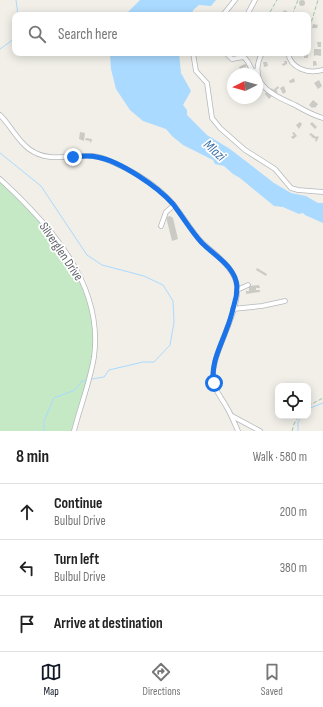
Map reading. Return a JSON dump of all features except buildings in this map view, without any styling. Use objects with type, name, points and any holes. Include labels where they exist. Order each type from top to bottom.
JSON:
[{"type":"street","points":[[226,12],[236,0]]},
{"type":"street","points":[[249,12],[255,0]]},
{"type":"street","points":[[194,56],[196,71],[207,83],[212,118],[220,128],[244,150],[275,169],[291,188],[323,192]]},
{"type":"street","points":[[229,56],[232,59],[244,57],[251,68]]},
{"type":"street","points":[[258,68],[258,62],[261,56]]},
{"type":"street","points":[[289,56],[292,64],[303,69],[313,72],[323,70]]},
{"type":"street","points":[[263,86],[272,94],[302,108],[312,115],[323,118]]},
{"type":"street","points":[[0,115],[24,145],[39,155],[55,158],[89,156],[105,159],[146,181],[160,191],[174,205],[200,240],[223,261],[235,278],[237,290],[228,328],[216,358],[213,374],[216,392],[231,416],[238,431]]},
{"type":"street","name":"Silverglen Drive","points":[[0,179],[50,230],[71,261],[84,284],[90,304],[94,325],[95,348],[91,370],[74,431]]},
{"type":"street","points":[[161,226],[166,212],[174,205]]},
{"type":"street","points":[[237,290],[248,285]]},
{"type":"street","points":[[233,309],[262,306],[285,301]]},
{"type":"street","points":[[231,416],[260,431]]},
{"type":"path","points":[[270,12],[277,0]]},
{"type":"path","points":[[293,12],[298,0]]},
{"type":"path","points":[[311,23],[318,0]]},
{"type":"path","points":[[311,404],[323,398]]},
{"type":"path","points":[[292,431],[297,419]]},
{"type":"green space","points":[[0,179],[39,218],[80,276],[90,304],[94,331],[93,358],[73,431],[0,431]]},
{"type":"water","points":[[140,0],[216,0],[211,6],[199,5],[193,12],[128,12]]},
{"type":"water","name":"Mlazi","points":[[110,56],[179,56],[181,73],[191,91],[183,105],[187,110],[187,115],[207,135],[230,149],[274,183],[291,193],[306,196],[318,203],[323,203],[323,223],[303,213],[299,214],[283,207],[274,206],[224,166],[215,164],[213,160],[183,145],[166,129],[143,121],[130,110],[116,89],[111,69]]},
{"type":"waterway","points":[[16,0],[18,12]]},
{"type":"waterway","points":[[0,49],[12,40]]},
{"type":"waterway","points":[[0,153],[41,186],[87,255],[102,265],[144,276],[163,285],[173,301],[174,322],[170,345],[154,362],[143,362],[109,370],[104,377],[92,379]]},
{"type":"waterway","points":[[44,431],[44,421],[54,398],[75,390],[82,381],[87,380]]},
{"type":"waterway","points":[[311,408],[323,403]]},
{"type":"waterway","points":[[298,431],[298,422],[300,419]]},
{"type":"route","points":[[73,157],[96,156],[105,159],[146,181],[160,191],[174,205],[204,245],[223,261],[234,275],[237,284],[237,295],[228,328],[213,368],[214,383]]}]
